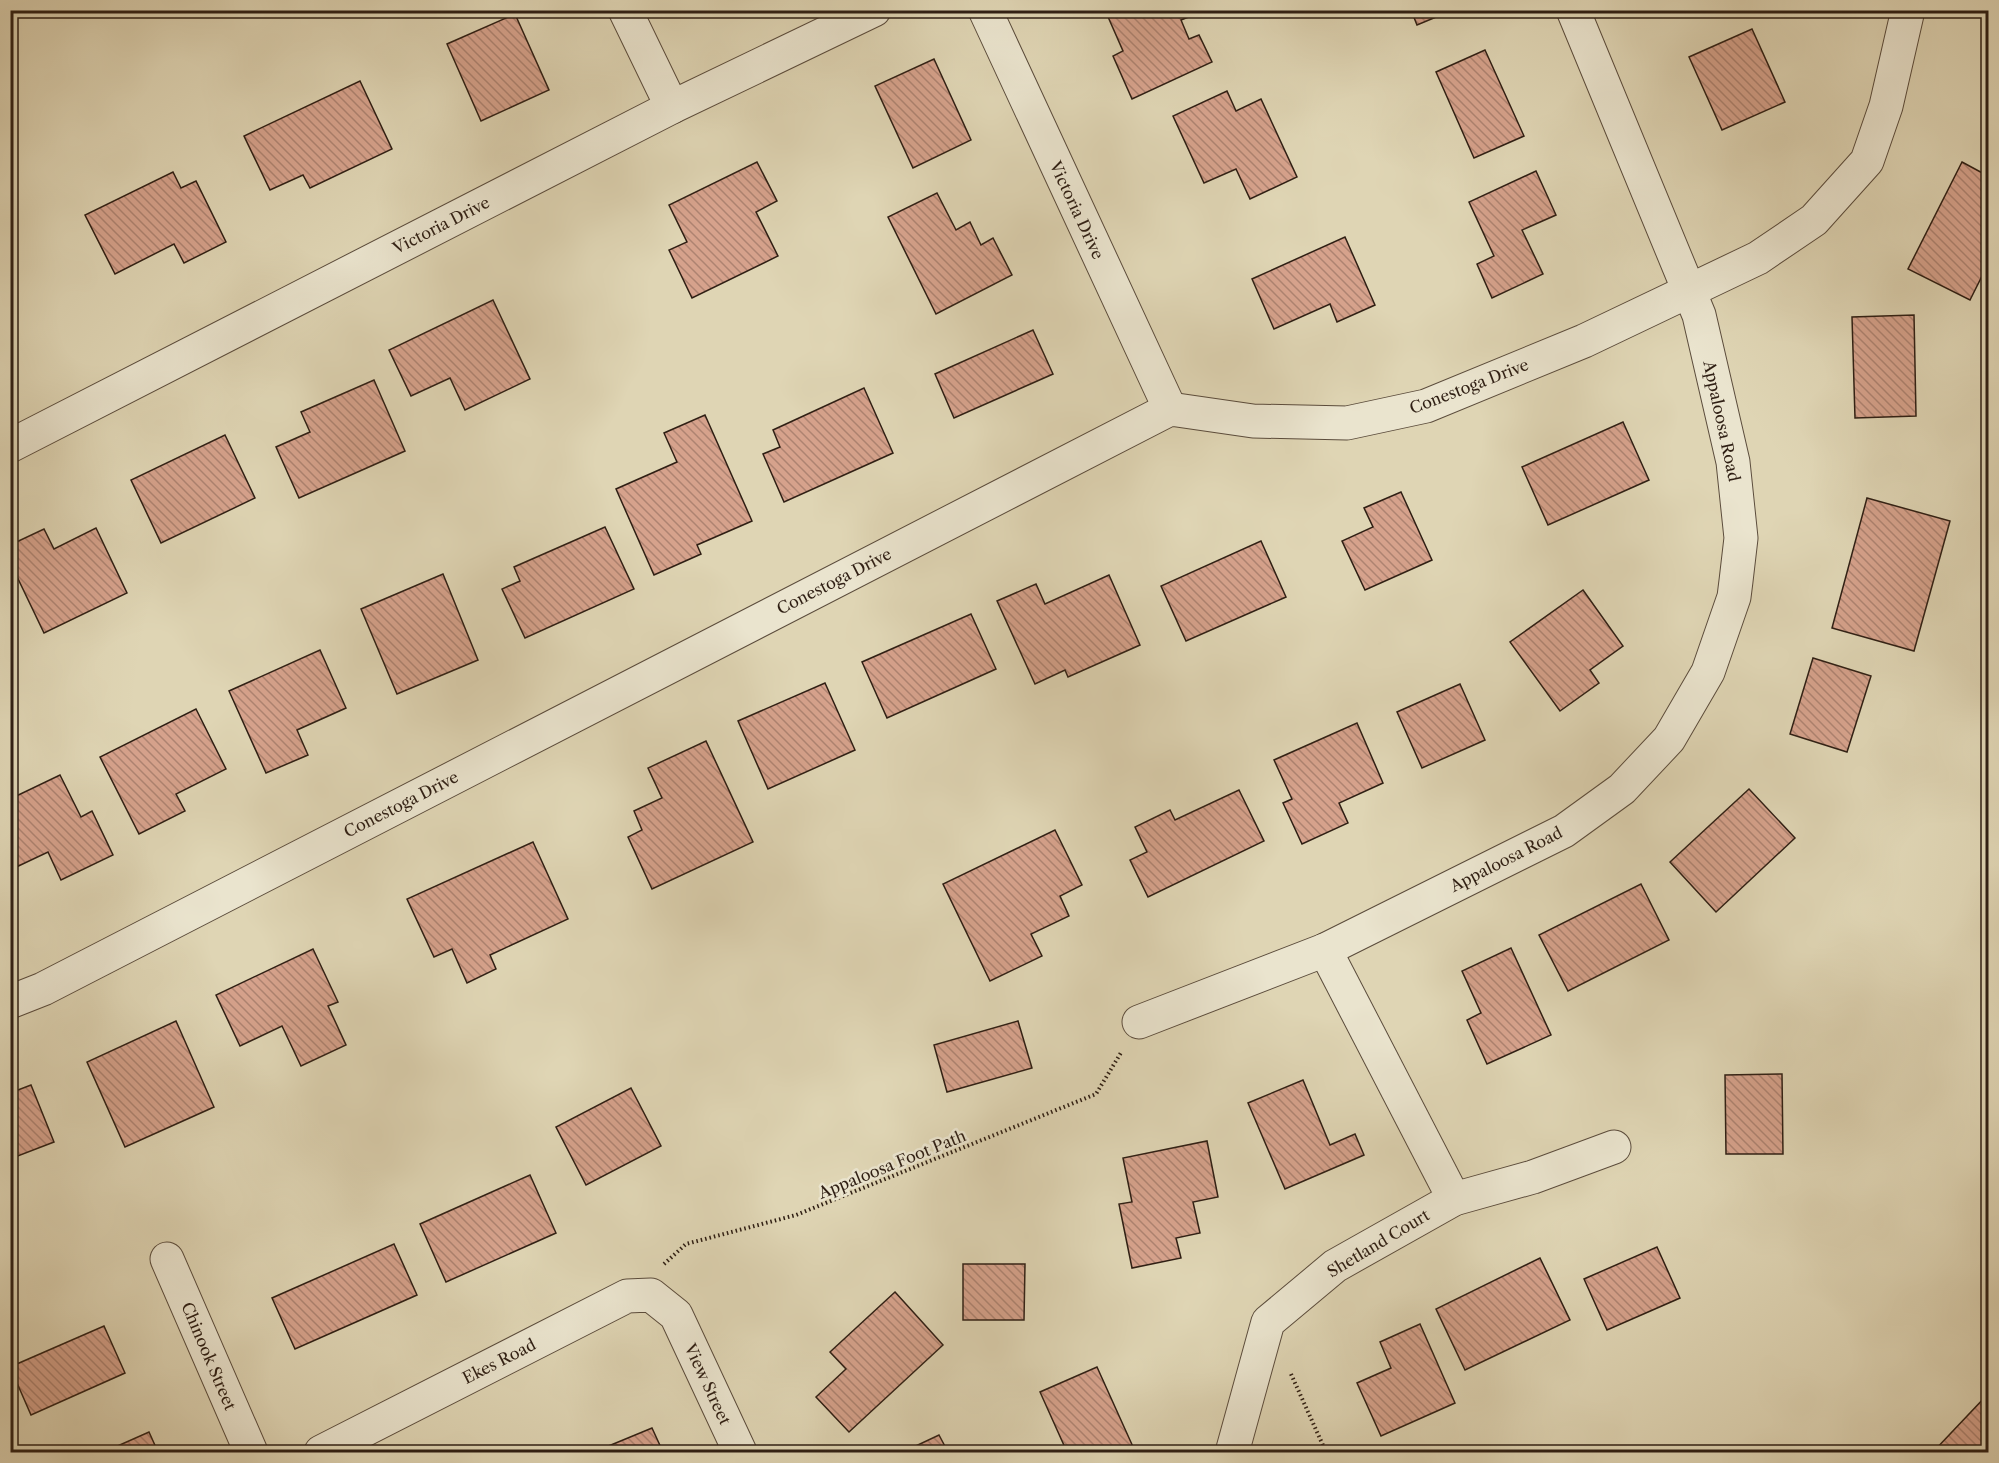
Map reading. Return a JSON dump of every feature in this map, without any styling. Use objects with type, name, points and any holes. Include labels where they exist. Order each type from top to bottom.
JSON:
[{"type":"street","points":[[625,10],[672,107]]},
{"type":"street","name":"Victoria Drive","points":[[10,446],[672,107],[874,10]]},
{"type":"street","name":"Victoria Drive","points":[[985,10],[1170,408]]},
{"type":"street","name":"Appaloosa Road","points":[[1139,1022],[1325,950],[1574,824],[1622,789],[1669,739],[1708,672],[1734,597],[1741,538],[1733,462],[1699,315],[1573,10]]},
{"type":"street","name":"Conestoga Drive","points":[[10,1002],[54,983],[1170,408],[1253,421],[1347,423],[1426,406],[1584,341],[1758,258],[1814,220],[1867,161],[1886,106],[1908,10]]},
{"type":"street","points":[[1325,950],[1454,1199]]},
{"type":"street","name":"Shetland Court","points":[[1268,1322],[1335,1266],[1454,1199],[1533,1177],[1614,1147]]},
{"type":"street","name":"Chinook Street","points":[[167,1259],[251,1452]]},
{"type":"street","name":"View Street","points":[[627,1296],[651,1295],[676,1315],[740,1452]]},
{"type":"street","name":"Ekes Road","points":[[321,1452],[627,1296]]},
{"type":"street","points":[[1233,1449],[1268,1322]]},
{"type":"path","name":"Appaloosa Foot Path","points":[[627,1296],[686,1244],[796,1215],[1096,1094],[1139,1022]]},
{"type":"path","points":[[1268,1322],[1326,1452]]},
{"type":"building","points":[[1105,10],[1188,10],[1191,16],[1181,20],[1189,39],[1199,35],[1212,62],[1132,99],[1113,56],[1123,51]]},
{"type":"building","points":[[1411,10],[1453,10],[1417,25]]},
{"type":"building","points":[[515,14],[549,90],[481,121],[447,44]]},
{"type":"building","points":[[1752,29],[1785,102],[1722,130],[1689,57]]},
{"type":"building","points":[[1485,50],[1524,136],[1474,158],[1436,72]]},
{"type":"building","points":[[934,59],[971,140],[913,168],[875,86]]},
{"type":"building","points":[[360,81],[392,149],[310,188],[303,175],[270,190],[244,136]]},
{"type":"building","points":[[1227,91],[1236,111],[1261,99],[1297,177],[1250,199],[1236,169],[1204,183],[1173,116]]},
{"type":"building","points":[[757,162],[777,201],[756,212],[778,256],[692,298],[669,250],[687,242],[669,205]]},
{"type":"building","points":[[1962,162],[1988,176],[1988,209],[1984,219],[1988,221],[1988,264],[1970,300],[1908,269]]},
{"type":"building","points":[[1536,171],[1556,215],[1522,230],[1543,274],[1492,298],[1477,264],[1494,256],[1469,202]]},
{"type":"building","points":[[173,172],[181,188],[196,181],[226,242],[184,263],[174,244],[115,274],[85,215]]},
{"type":"building","points":[[937,193],[956,230],[970,222],[981,245],[993,238],[1012,275],[936,314],[888,217]]},
{"type":"building","points":[[1345,237],[1375,305],[1337,322],[1330,304],[1274,329],[1252,279]]},
{"type":"building","points":[[493,300],[530,379],[465,410],[450,378],[411,396],[389,350]]},
{"type":"building","points":[[1914,315],[1916,416],[1855,418],[1852,317]]},
{"type":"building","points":[[1033,330],[1053,374],[954,418],[935,374]]},
{"type":"building","points":[[374,380],[405,451],[299,498],[276,447],[310,432],[301,412]]},
{"type":"building","points":[[864,388],[893,453],[784,502],[763,454],[780,447],[773,430]]},
{"type":"building","points":[[705,415],[752,521],[697,545],[701,554],[654,575],[616,489],[677,462],[664,433]]},
{"type":"building","points":[[1623,422],[1649,480],[1548,525],[1522,467]]},
{"type":"building","points":[[225,435],[255,498],[161,543],[131,480]]},
{"type":"building","points":[[1401,492],[1432,560],[1365,590],[1342,541],[1373,527],[1364,508]]},
{"type":"building","points":[[1867,498],[1950,521],[1914,651],[1832,628]]},
{"type":"building","points":[[605,527],[634,589],[525,638],[502,589],[520,581],[514,567]]},
{"type":"building","points":[[96,528],[127,593],[44,633],[10,562],[10,545],[44,529],[54,549]]},
{"type":"building","points":[[1261,541],[1286,597],[1186,641],[1161,586]]},
{"type":"building","points":[[443,574],[478,660],[397,694],[361,609]]},
{"type":"building","points":[[1109,575],[1140,645],[1068,677],[1065,670],[1035,684],[997,601],[1036,584],[1045,604]]},
{"type":"building","points":[[1583,590],[1623,646],[1590,670],[1599,683],[1560,711],[1510,642]]},
{"type":"building","points":[[971,614],[996,669],[887,718],[862,662]]},
{"type":"building","points":[[320,650],[346,708],[297,730],[308,755],[266,773],[229,691]]},
{"type":"building","points":[[1813,658],[1871,676],[1847,752],[1790,734]]},
{"type":"building","points":[[825,683],[855,750],[768,789],[738,721]]},
{"type":"building","points":[[1460,684],[1485,740],[1422,768],[1397,712]]},
{"type":"building","points":[[196,709],[226,769],[176,794],[185,811],[139,834],[100,757]]},
{"type":"building","points":[[1357,723],[1383,783],[1339,803],[1348,823],[1302,844],[1283,803],[1292,799],[1274,760]]},
{"type":"building","points":[[706,741],[753,842],[652,889],[628,837],[642,830],[634,811],[662,798],[648,768]]},
{"type":"building","points":[[60,775],[81,817],[92,811],[113,855],[61,880],[48,852],[10,870],[10,799]]},
{"type":"building","points":[[1749,789],[1795,838],[1716,912],[1670,862]]},
{"type":"building","points":[[1239,790],[1264,841],[1148,897],[1130,860],[1147,852],[1135,827],[1170,810],[1175,820]]},
{"type":"building","points":[[1055,830],[1082,885],[1060,896],[1069,916],[1031,934],[1042,956],[990,981],[943,884]]},
{"type":"building","points":[[533,842],[568,919],[490,955],[496,969],[467,983],[452,949],[434,957],[407,899]]},
{"type":"building","points":[[1641,884],[1669,940],[1568,991],[1539,935]]},
{"type":"building","points":[[1511,948],[1551,1035],[1487,1064],[1467,1020],[1481,1013],[1462,971]]},
{"type":"building","points":[[313,949],[338,1002],[328,1006],[346,1045],[301,1066],[282,1026],[240,1046],[216,995]]},
{"type":"building","points":[[176,1021],[214,1107],[125,1147],[87,1062]]},
{"type":"building","points":[[1018,1021],[1032,1068],[947,1092],[934,1045]]},
{"type":"building","points":[[1782,1074],[1783,1154],[1726,1154],[1725,1075]]},
{"type":"building","points":[[1303,1080],[1330,1145],[1355,1134],[1364,1155],[1285,1189],[1248,1103]]},
{"type":"building","points":[[31,1085],[54,1142],[10,1159],[10,1093]]},
{"type":"building","points":[[631,1088],[661,1146],[586,1185],[556,1127]]},
{"type":"building","points":[[1207,1141],[1218,1197],[1193,1202],[1200,1233],[1176,1238],[1181,1258],[1132,1268],[1119,1204],[1132,1202],[1123,1158]]},
{"type":"building","points":[[530,1175],[556,1233],[446,1282],[420,1224]]},
{"type":"building","points":[[394,1244],[417,1295],[295,1349],[272,1298]]},
{"type":"building","points":[[1657,1247],[1680,1298],[1607,1330],[1584,1279]]},
{"type":"building","points":[[1540,1258],[1570,1320],[1465,1370],[1436,1309]]},
{"type":"building","points":[[963,1264],[1025,1264],[1024,1320],[963,1320]]},
{"type":"building","points":[[895,1292],[943,1345],[849,1432],[816,1397],[846,1369],[830,1352]]},
{"type":"building","points":[[1420,1324],[1455,1403],[1381,1436],[1357,1383],[1391,1368],[1380,1342]]},
{"type":"building","points":[[104,1326],[125,1373],[31,1415],[10,1367]]},
{"type":"building","points":[[1097,1367],[1134,1449],[1126,1452],[1067,1452],[1040,1392]]},
{"type":"building","points":[[1988,1394],[1988,1452],[1933,1452]]},
{"type":"building","points":[[652,1428],[663,1452],[594,1452]]},
{"type":"building","points":[[149,1432],[158,1452],[104,1452]]},
{"type":"building","points":[[939,1435],[948,1452],[903,1452]]}]
